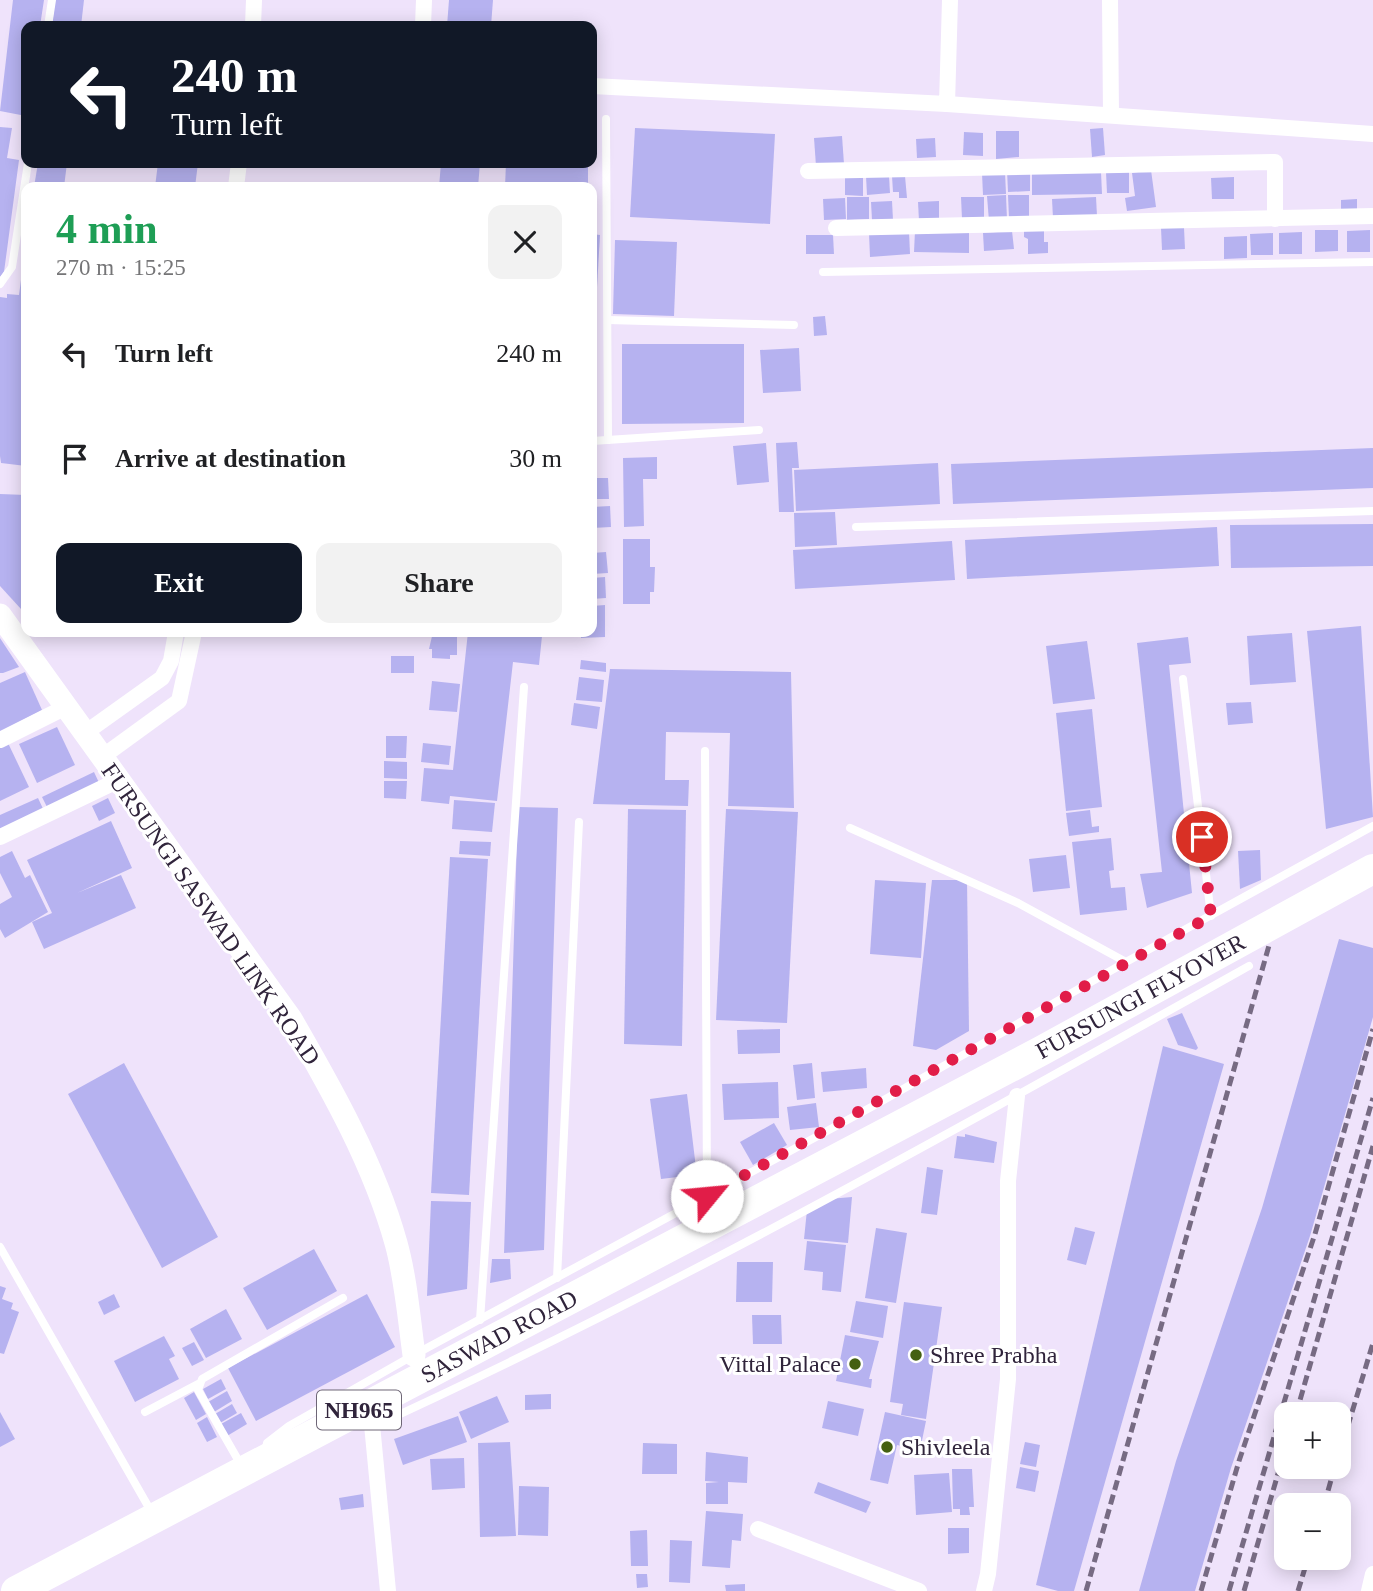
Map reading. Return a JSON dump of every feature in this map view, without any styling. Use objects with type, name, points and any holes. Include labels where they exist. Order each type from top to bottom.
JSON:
[{"type":"highway","name":"FURSUNGI FLYOVER","points":[[908,1121],[1373,869]]},
{"type":"highway","name":"SASWAD ROAD","points":[[16,1591],[255,1464],[371,1416],[908,1121]]},
{"type":"street","points":[[253,21],[254,0]]},
{"type":"street","points":[[422,21],[424,0]]},
{"type":"street","points":[[947,104],[950,0]]},
{"type":"street","points":[[1110,0],[1111,116]]},
{"type":"street","points":[[597,86],[947,104],[1373,134]]},
{"type":"street","points":[[808,171],[1275,162],[1275,219]]},
{"type":"street","points":[[835,228],[1373,216]]},
{"type":"street","name":"FURSUNGI SASWAD LINK ROAD","points":[[0,615],[291,1019],[365,1159],[397,1244],[414,1355]]},
{"type":"street","points":[[85,733],[162,678],[171,661],[175,637]]},
{"type":"street","points":[[102,757],[178,701],[193,637]]},
{"type":"street","points":[[0,740],[66,707]]},
{"type":"street","points":[[0,837],[119,780]]},
{"type":"street","points":[[984,1591],[1008,1379],[1008,1181],[1017,1096]]},
{"type":"street","points":[[371,1416],[388,1591]]},
{"type":"street","points":[[758,1530],[919,1591]]},
{"type":"street","points":[[1369,1591],[1373,1574]]},
{"type":"lane","points":[[49,21],[52,0]]},
{"type":"lane","points":[[606,119],[608,440]]},
{"type":"lane","points":[[0,284],[12,267],[21,208]]},
{"type":"lane","points":[[823,272],[1373,262]]},
{"type":"lane","points":[[607,320],[794,325]]},
{"type":"lane","points":[[597,441],[759,430]]},
{"type":"lane","points":[[856,527],[1373,511]]},
{"type":"lane","points":[[1183,679],[1211,916]]},
{"type":"lane","points":[[480,1320],[524,687]]},
{"type":"lane","points":[[705,751],[707,1196]]},
{"type":"lane","points":[[556,1278],[579,822]]},
{"type":"lane","points":[[198,1384],[198,1390],[255,1464],[267,1443],[289,1426],[1373,826]]},
{"type":"lane","points":[[850,828],[1018,903],[1126,962]]},
{"type":"lane","points":[[371,1416],[522,1359],[1017,1096],[1249,966]]},
{"type":"lane","points":[[0,1247],[155,1518]]},
{"type":"lane","points":[[145,1412],[344,1298]]},
{"type":"building","points":[[13,0],[44,0],[41,21],[21,21],[21,115],[0,111]]},
{"type":"building","points":[[55,0],[84,0],[82,21],[53,21]]},
{"type":"building","points":[[449,0],[493,0],[491,21],[447,21]]},
{"type":"building","points":[[0,127],[12,128],[7,158],[19,160],[4,272],[0,277]]},
{"type":"building","points":[[635,128],[775,134],[770,224],[630,217]]},
{"type":"building","points":[[1103,128],[1105,155],[1092,157],[1090,129]]},
{"type":"building","points":[[996,131],[1019,131],[1019,157],[996,159]]},
{"type":"building","points":[[964,132],[983,133],[983,156],[963,155]]},
{"type":"building","points":[[842,136],[844,164],[816,166],[814,138]]},
{"type":"building","points":[[935,138],[936,157],[917,158],[916,139]]},
{"type":"building","points":[[37,168],[66,168],[65,182],[35,182]]},
{"type":"building","points":[[157,168],[197,168],[196,182],[156,182]]},
{"type":"building","points":[[441,168],[480,168],[478,182],[439,182]]},
{"type":"building","points":[[506,168],[588,168],[588,182],[505,182]]},
{"type":"building","points":[[1007,170],[1030,170],[1030,191],[1008,192]]},
{"type":"building","points":[[1151,170],[1156,207],[1127,211],[1125,198],[1135,196],[1132,173]]},
{"type":"building","points":[[1129,171],[1129,193],[1107,193],[1106,172]]},
{"type":"building","points":[[1005,172],[1006,194],[983,195],[982,173]]},
{"type":"building","points":[[1101,172],[1102,194],[1032,195],[1032,173]]},
{"type":"building","points":[[845,176],[863,176],[863,196],[845,195]]},
{"type":"building","points":[[866,176],[889,176],[890,193],[867,195]]},
{"type":"building","points":[[892,176],[905,176],[907,198],[899,198],[899,192],[893,192]]},
{"type":"building","points":[[1234,177],[1234,199],[1212,199],[1211,178]]},
{"type":"building","points":[[1006,195],[1007,220],[989,221],[987,196]]},
{"type":"building","points":[[1008,195],[1029,195],[1029,218],[1009,218]]},
{"type":"building","points":[[847,197],[869,197],[869,219],[847,220]]},
{"type":"building","points":[[961,197],[984,197],[984,219],[962,219]]},
{"type":"building","points":[[1096,197],[1097,216],[1053,218],[1052,199]]},
{"type":"building","points":[[845,198],[846,219],[824,220],[823,199]]},
{"type":"building","points":[[1357,199],[1357,213],[1341,213],[1341,200]]},
{"type":"building","points":[[892,201],[893,220],[872,220],[871,202]]},
{"type":"building","points":[[939,201],[939,220],[919,221],[918,202]]},
{"type":"building","points":[[1161,228],[1184,228],[1185,249],[1162,250]]},
{"type":"building","points":[[1315,230],[1338,230],[1338,251],[1315,252]]},
{"type":"building","points":[[1370,230],[1370,252],[1347,252],[1347,231]]},
{"type":"building","points":[[909,231],[910,254],[870,257],[869,233]]},
{"type":"building","points":[[915,231],[969,233],[969,253],[914,252]]},
{"type":"building","points":[[1012,231],[1014,249],[984,251],[983,233]]},
{"type":"building","points":[[1024,231],[1044,231],[1048,253],[1028,254],[1028,239],[1024,237]]},
{"type":"building","points":[[1302,232],[1302,254],[1279,254],[1279,233]]},
{"type":"building","points":[[1273,233],[1273,255],[1251,255],[1250,234]]},
{"type":"building","points":[[597,235],[600,235],[597,288]]},
{"type":"building","points":[[806,235],[833,235],[834,254],[806,254]]},
{"type":"building","points":[[1247,236],[1247,258],[1224,259],[1224,237]]},
{"type":"building","points":[[615,240],[677,242],[674,316],[613,314]]},
{"type":"building","points":[[21,280],[21,465],[1,463],[0,456],[0,297],[7,298],[7,294],[19,295]]},
{"type":"building","points":[[825,316],[827,335],[814,336],[813,317]]},
{"type":"building","points":[[622,344],[744,344],[744,423],[622,424]]},
{"type":"building","points":[[799,348],[801,391],[763,393],[760,350]]},
{"type":"building","points":[[797,442],[799,468],[792,468],[794,512],[779,512],[776,443]]},
{"type":"building","points":[[766,443],[769,482],[737,485],[733,446]]},
{"type":"building","points":[[1373,448],[1373,488],[953,504],[951,464]]},
{"type":"building","points":[[657,457],[657,479],[643,479],[644,526],[624,527],[623,458]]},
{"type":"building","points":[[938,463],[940,504],[796,511],[794,470]]},
{"type":"building","points":[[597,478],[608,478],[609,499],[597,499]]},
{"type":"building","points":[[0,494],[21,495],[21,609],[0,586]]},
{"type":"building","points":[[610,506],[611,527],[597,528],[597,507]]},
{"type":"building","points":[[835,512],[837,545],[795,547],[794,513]]},
{"type":"building","points":[[1373,524],[1373,566],[1231,568],[1230,525]]},
{"type":"building","points":[[1217,527],[1219,566],[967,579],[965,540]]},
{"type":"building","points":[[623,539],[650,539],[650,567],[655,567],[654,592],[650,592],[650,604],[623,604]]},
{"type":"building","points":[[952,541],[955,580],[795,589],[793,550]]},
{"type":"building","points":[[606,552],[608,573],[597,574],[597,553]]},
{"type":"building","points":[[605,577],[606,598],[597,599],[597,578]]},
{"type":"building","points":[[605,605],[605,637],[581,638],[597,637],[597,606]]},
{"type":"building","points":[[1361,626],[1373,817],[1326,829],[1307,631]]},
{"type":"building","points":[[1292,633],[1296,682],[1250,685],[1247,636]]},
{"type":"building","points":[[432,637],[457,637],[457,655],[450,655],[450,659],[432,658],[432,649],[429,649]]},
{"type":"building","points":[[467,637],[542,637],[539,665],[513,662],[497,801],[450,796],[449,804],[421,801],[424,768],[453,770]]},
{"type":"building","points":[[1188,637],[1191,663],[1169,665],[1192,893],[1147,908],[1140,874],[1162,872],[1137,643]]},
{"type":"building","points":[[0,638],[19,667],[3,673],[0,673]]},
{"type":"building","points":[[1087,641],[1095,699],[1053,704],[1046,646]]},
{"type":"building","points":[[391,656],[414,656],[414,673],[391,673]]},
{"type":"building","points":[[581,660],[606,663],[606,672],[580,669]]},
{"type":"building","points":[[610,669],[791,672],[794,808],[728,806],[730,733],[666,732],[665,780],[689,780],[688,806],[593,804]]},
{"type":"building","points":[[25,672],[42,710],[0,732],[0,683]]},
{"type":"building","points":[[579,677],[604,680],[602,702],[576,700]]},
{"type":"building","points":[[432,681],[460,684],[457,712],[429,710]]},
{"type":"building","points":[[1251,702],[1253,723],[1228,725],[1226,703]]},
{"type":"building","points":[[574,703],[600,707],[597,729],[571,725]]},
{"type":"building","points":[[1092,709],[1102,807],[1066,811],[1056,713]]},
{"type":"building","points":[[57,727],[75,765],[37,783],[19,744]]},
{"type":"building","points":[[386,736],[407,736],[406,758],[386,758]]},
{"type":"building","points":[[8,743],[29,787],[0,801],[0,747]]},
{"type":"building","points":[[423,743],[451,746],[449,765],[421,762]]},
{"type":"building","points":[[384,761],[407,762],[407,779],[384,778]]},
{"type":"building","points":[[94,772],[101,787],[49,811],[42,797]]},
{"type":"building","points":[[384,781],[407,781],[406,799],[384,798]]},
{"type":"building","points":[[38,798],[45,813],[0,831],[0,815]]},
{"type":"building","points":[[108,798],[115,813],[99,821],[92,806]]},
{"type":"building","points":[[454,800],[495,803],[492,832],[452,829]]},
{"type":"building","points":[[518,807],[558,808],[544,1250],[504,1253]]},
{"type":"building","points":[[628,809],[686,810],[682,1046],[624,1044]]},
{"type":"building","points":[[726,809],[798,812],[787,1023],[716,1020]]},
{"type":"building","points":[[1090,810],[1092,827],[1099,826],[1099,832],[1069,836],[1066,813]]},
{"type":"building","points":[[111,821],[132,868],[77,893],[121,875],[136,908],[44,949],[32,922],[52,913],[27,860]]},
{"type":"building","points":[[1111,838],[1114,870],[1109,871],[1111,888],[1125,887],[1127,910],[1080,915],[1072,842]]},
{"type":"building","points":[[460,841],[491,842],[490,856],[459,854]]},
{"type":"building","points":[[1260,850],[1261,880],[1240,889],[1238,851]]},
{"type":"building","points":[[12,851],[25,878],[30,875],[48,912],[5,938],[0,929],[0,904],[12,897],[0,873],[0,857]]},
{"type":"building","points":[[1066,855],[1070,888],[1033,892],[1029,859]]},
{"type":"building","points":[[450,857],[488,859],[469,1195],[431,1193]]},
{"type":"building","points":[[875,880],[926,883],[921,958],[870,954]]},
{"type":"building","points":[[932,880],[967,880],[969,1031],[936,1050],[913,1046]]},
{"type":"building","points":[[1339,939],[1373,948],[1373,1017],[1310,1236],[1231,1468],[1195,1591],[1139,1591],[1176,1461],[1262,1208]]},
{"type":"building","points":[[1182,1013],[1198,1048],[1196,1050],[1178,1045],[1167,1019]]},
{"type":"building","points":[[780,1029],[780,1053],[738,1054],[737,1030]]},
{"type":"building","points":[[1163,1046],[1224,1064],[1074,1591],[1058,1591],[1036,1585]]},
{"type":"building","points":[[124,1063],[218,1237],[162,1268],[68,1094]]},
{"type":"building","points":[[812,1063],[815,1098],[797,1100],[793,1065]]},
{"type":"building","points":[[866,1068],[867,1088],[823,1092],[821,1072]]},
{"type":"building","points":[[778,1082],[779,1118],[724,1120],[722,1084]]},
{"type":"building","points":[[687,1094],[696,1168],[685,1170],[686,1176],[661,1179],[650,1099]]},
{"type":"building","points":[[816,1103],[819,1127],[790,1130],[787,1107]]},
{"type":"building","points":[[774,1123],[787,1145],[753,1165],[740,1142]]},
{"type":"building","points":[[965,1134],[997,1142],[994,1163],[954,1158],[957,1136],[965,1137]]},
{"type":"building","points":[[927,1167],[943,1170],[937,1215],[921,1213]]},
{"type":"building","points":[[852,1197],[848,1243],[804,1239],[807,1210],[829,1199]]},
{"type":"building","points":[[431,1201],[471,1202],[467,1289],[427,1296]]},
{"type":"building","points":[[1075,1227],[1095,1232],[1086,1265],[1067,1260]]},
{"type":"building","points":[[876,1228],[907,1233],[896,1303],[865,1298]]},
{"type":"building","points":[[807,1241],[846,1245],[841,1292],[822,1290],[823,1272],[804,1270]]},
{"type":"building","points":[[314,1249],[337,1291],[267,1330],[243,1288]]},
{"type":"building","points":[[492,1259],[510,1259],[511,1279],[490,1283]]},
{"type":"building","points":[[737,1262],[773,1262],[772,1302],[736,1302]]},
{"type":"building","points":[[0,1286],[6,1288],[2,1299],[13,1303],[11,1309],[19,1312],[4,1354],[0,1353]]},
{"type":"building","points":[[114,1294],[120,1307],[104,1315],[98,1302]]},
{"type":"building","points":[[367,1294],[395,1347],[256,1421],[228,1368]]},
{"type":"building","points":[[856,1301],[888,1306],[883,1338],[850,1332]]},
{"type":"building","name":"Shree Prabha","points":[[904,1302],[942,1307],[926,1419],[901,1415],[903,1404],[890,1402]]},
{"type":"building","points":[[226,1309],[242,1339],[206,1358],[190,1329]]},
{"type":"building","points":[[752,1315],[781,1315],[782,1344],[753,1344]]},
{"type":"building","name":"Vittal Palace","points":[[845,1335],[879,1341],[869,1379],[872,1379],[871,1388],[836,1381]]},
{"type":"building","points":[[164,1336],[175,1356],[169,1359],[179,1379],[135,1402],[114,1361]]},
{"type":"building","points":[[194,1342],[204,1360],[192,1366],[182,1348]]},
{"type":"building","points":[[221,1379],[226,1389],[208,1399],[203,1389]]},
{"type":"building","points":[[227,1391],[232,1401],[214,1412],[208,1402]]},
{"type":"building","points":[[194,1392],[206,1414],[196,1420],[184,1398]]},
{"type":"building","points":[[551,1394],[551,1409],[525,1410],[525,1395]]},
{"type":"building","points":[[497,1396],[509,1422],[471,1439],[459,1412]]},
{"type":"building","points":[[828,1401],[864,1409],[858,1436],[822,1428]]},
{"type":"building","points":[[232,1404],[237,1413],[220,1423],[215,1414]]},
{"type":"building","points":[[0,1412],[15,1439],[0,1447]]},
{"type":"building","name":"Shivleela","points":[[885,1412],[926,1421],[920,1450],[897,1445],[888,1484],[870,1480]]},
{"type":"building","points":[[241,1413],[247,1424],[227,1436],[221,1424]]},
{"type":"building","points":[[458,1416],[467,1442],[403,1465],[394,1439]]},
{"type":"building","points":[[207,1417],[217,1437],[207,1442],[197,1423]]},
{"type":"building","points":[[510,1442],[516,1536],[480,1537],[478,1443]]},
{"type":"building","points":[[1025,1442],[1040,1445],[1036,1467],[1020,1464]]},
{"type":"building","points":[[643,1443],[677,1444],[677,1474],[642,1474]]},
{"type":"building","points":[[706,1452],[748,1457],[747,1483],[728,1482],[728,1504],[706,1504],[706,1483],[719,1482],[705,1481]]},
{"type":"building","points":[[464,1458],[465,1488],[432,1490],[430,1459]]},
{"type":"building","points":[[1020,1467],[1039,1471],[1035,1492],[1016,1488]]},
{"type":"building","points":[[952,1469],[972,1469],[974,1507],[969,1507],[970,1515],[960,1515],[960,1509],[953,1509]]},
{"type":"building","points":[[949,1473],[952,1512],[916,1515],[914,1475]]},
{"type":"building","points":[[818,1482],[871,1502],[866,1513],[814,1493]]},
{"type":"building","points":[[519,1486],[549,1487],[548,1536],[518,1535]]},
{"type":"building","points":[[363,1494],[364,1507],[341,1510],[339,1498]]},
{"type":"building","points":[[706,1511],[743,1514],[741,1541],[732,1540],[730,1568],[702,1566]]},
{"type":"building","points":[[948,1528],[969,1528],[969,1553],[948,1554]]},
{"type":"building","points":[[647,1530],[648,1566],[631,1566],[630,1531]]},
{"type":"building","points":[[670,1540],[692,1541],[690,1583],[669,1582]]},
{"type":"building","points":[[636,1574],[647,1574],[648,1587],[637,1588]]},
{"type":"building","points":[[745,1584],[745,1591],[726,1591],[725,1585]]},
{"type":"railway","points":[[1086,1591],[1270,942]]},
{"type":"railway","points":[[1201,1591],[1239,1461],[1315,1234],[1373,1029]]},
{"type":"railway","points":[[1229,1591],[1373,1098]]},
{"type":"railway","points":[[1299,1402],[1373,1146]]},
{"type":"railway","points":[[1351,1415],[1373,1343]]},
{"type":"railway","points":[[1244,1591],[1276,1479]]},
{"type":"railway","points":[[1327,1493],[1331,1479]]},
{"type":"railway","points":[[1298,1591],[1304,1570]]},
{"type":"place","name":"Shree Prabha","points":[[916,1355]]},
{"type":"place","name":"Vittal Palace","points":[[855,1364]]},
{"type":"place","name":"Shivleela","points":[[887,1447]]},
{"type":"route","points":[[707,1196],[1211,916],[1202,837]]}]
